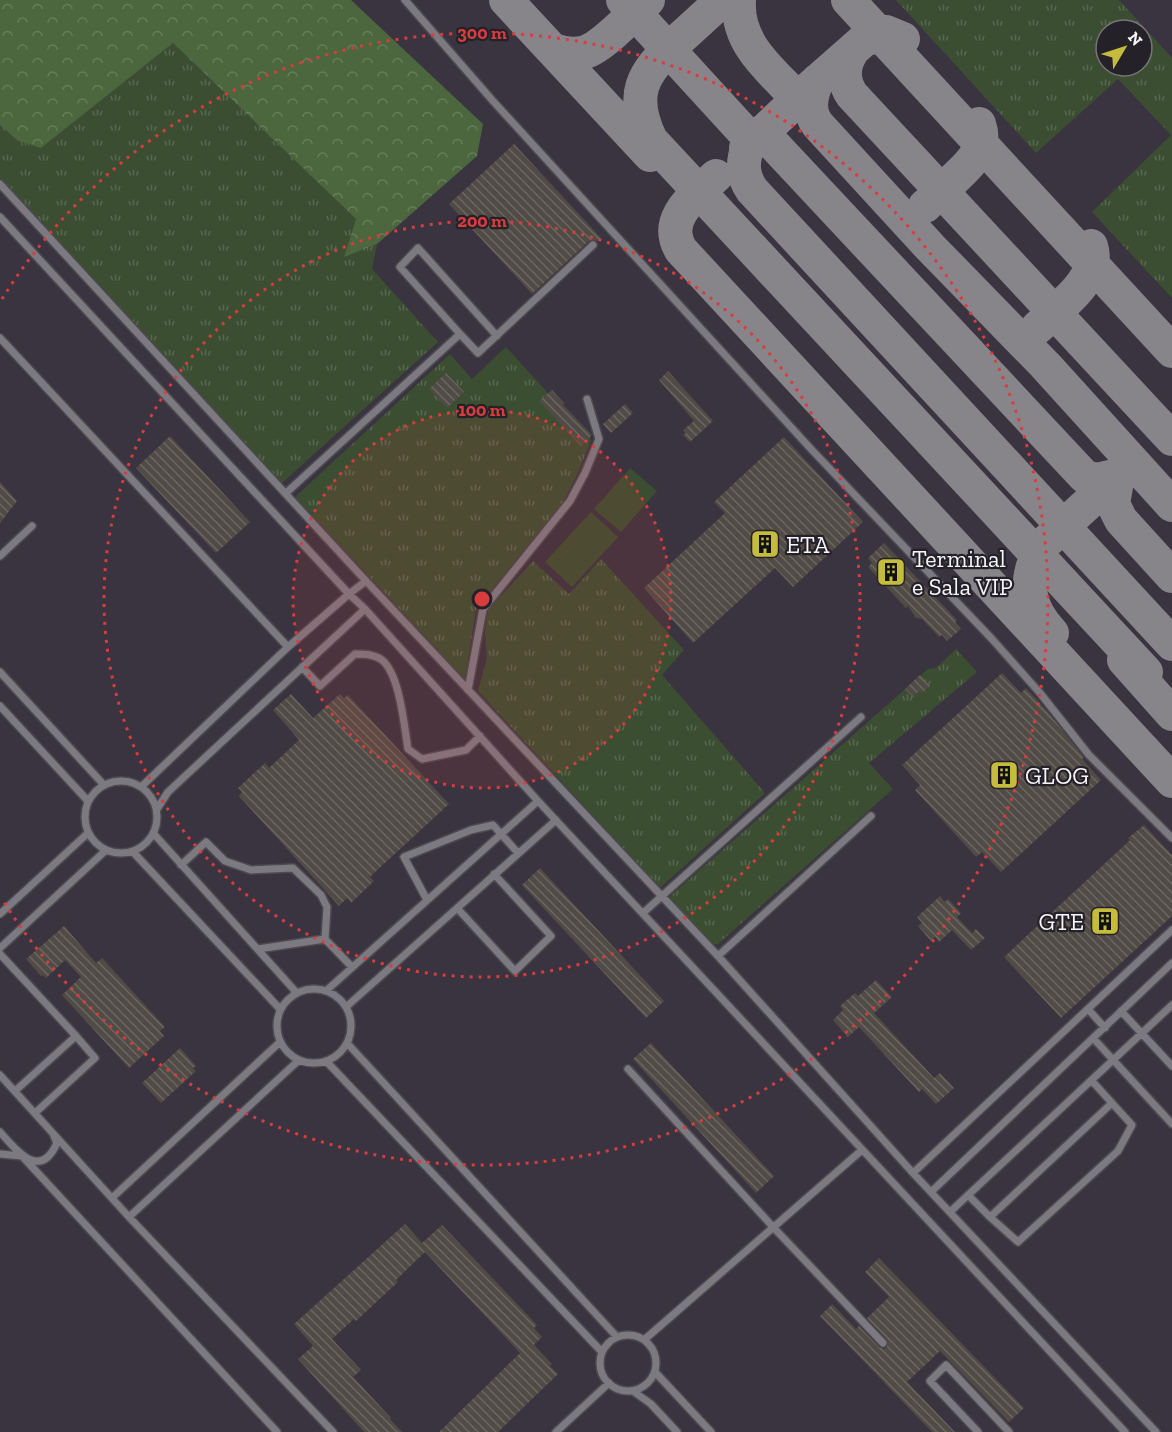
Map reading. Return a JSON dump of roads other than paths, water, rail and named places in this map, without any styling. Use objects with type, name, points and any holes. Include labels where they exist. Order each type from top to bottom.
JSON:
[{"type":"lane","points":[[405,0],[493,101],[812,449],[992,639],[1040,693],[1089,754],[1172,838]]},
{"type":"lane","points":[[0,184],[366,581],[718,956],[913,1173],[1156,1432]]},
{"type":"lane","points":[[0,217],[365,609],[538,801],[1125,1432]]},
{"type":"lane","points":[[497,336],[418,248],[400,267],[478,353],[497,336],[593,245]]},
{"type":"lane","points":[[286,493],[460,334]]},
{"type":"lane","points":[[0,338],[288,647]]},
{"type":"lane","points":[[468,690],[483,609],[570,501],[599,439],[587,399]]},
{"type":"lane","points":[[0,556],[33,526]]},
{"type":"lane","points":[[141,787],[288,647],[366,581]]},
{"type":"lane","points":[[157,809],[168,792],[365,609]]},
{"type":"lane","points":[[302,667],[320,686],[355,654],[367,654],[380,659],[392,672],[408,749],[422,759],[466,750],[480,736]]},
{"type":"lane","points":[[0,672],[104,785]]},
{"type":"lane","points":[[0,706],[88,801]]},
{"type":"lane","points":[[643,913],[861,717]]},
{"type":"lane","points":[[120,781],[141,787],[153,799],[157,809],[154,834],[144,846],[133,852],[118,854],[105,851],[92,839],[86,828],[84,813],[88,801],[94,792],[104,785],[120,781]]},
{"type":"lane","points":[[327,990],[538,801]]},
{"type":"lane","points":[[718,956],[871,816]]},
{"type":"lane","points":[[346,1007],[556,820]]},
{"type":"lane","points":[[427,900],[404,857],[471,830],[493,825],[518,854]]},
{"type":"lane","points":[[0,914],[88,833]]},
{"type":"lane","points":[[154,834],[296,992]]},
{"type":"lane","points":[[181,865],[207,842],[225,861],[250,870],[293,868],[321,895],[327,907],[325,939],[352,967]]},
{"type":"lane","points":[[0,948],[105,851]]},
{"type":"lane","points":[[133,852],[280,1009]]},
{"type":"lane","points":[[457,908],[515,971],[551,936],[494,874]]},
{"type":"lane","points":[[913,1173],[1172,930]]},
{"type":"lane","points":[[1165,938],[1172,945]]},
{"type":"lane","points":[[258,949],[325,939]]},
{"type":"lane","points":[[0,954],[95,1058],[35,1113]]},
{"type":"lane","points":[[932,1191],[1172,963]]},
{"type":"lane","points":[[314,988],[327,990],[338,997],[351,1018],[351,1031],[347,1043],[337,1055],[326,1061],[317,1063],[299,1060],[292,1057],[280,1042],[276,1018],[286,1000],[296,992],[314,988]]},
{"type":"lane","points":[[951,1211],[1172,1005]]},
{"type":"lane","points":[[1088,1009],[1105,1028]]},
{"type":"lane","points":[[1122,1011],[1172,1066]]},
{"type":"lane","points":[[15,1091],[76,1036]]},
{"type":"lane","points":[[1093,1038],[1172,1124]]},
{"type":"lane","points":[[113,1197],[280,1042]]},
{"type":"lane","points":[[347,1043],[617,1337]]},
{"type":"lane","points":[[129,1216],[299,1060]]},
{"type":"lane","points":[[326,1061],[602,1352]]},
{"type":"lane","points":[[628,1069],[883,1343]]},
{"type":"lane","points":[[0,1075],[129,1216],[333,1432]]},
{"type":"lane","points":[[968,1195],[1018,1242],[1118,1150],[1132,1125],[1092,1081]]},
{"type":"lane","points":[[990,1217],[1112,1103]]},
{"type":"lane","points":[[0,1132],[277,1432]]},
{"type":"lane","points":[[0,1154],[22,1156],[35,1162],[44,1160],[52,1153],[57,1143],[53,1134]]},
{"type":"lane","points":[[644,1340],[862,1150]]},
{"type":"lane","points":[[626,1335],[635,1335],[644,1340],[655,1353],[655,1372],[650,1381],[633,1390],[617,1388],[609,1383],[600,1362],[602,1352],[609,1342],[626,1335]]},
{"type":"lane","points":[[978,1432],[930,1381],[946,1365],[1009,1432]]},
{"type":"lane","points":[[655,1372],[711,1432]]},
{"type":"lane","points":[[556,1432],[609,1383]]},
{"type":"lane","points":[[633,1390],[651,1404],[676,1432]]},
{"type":"place","name":"ETA","points":[[765,544]]},
{"type":"place","name":"Terminal e Sala VIP","points":[[891,572]]},
{"type":"place","name":"GLOG","points":[[1004,775]]},
{"type":"place","name":"GTE","points":[[1105,921]]}]
